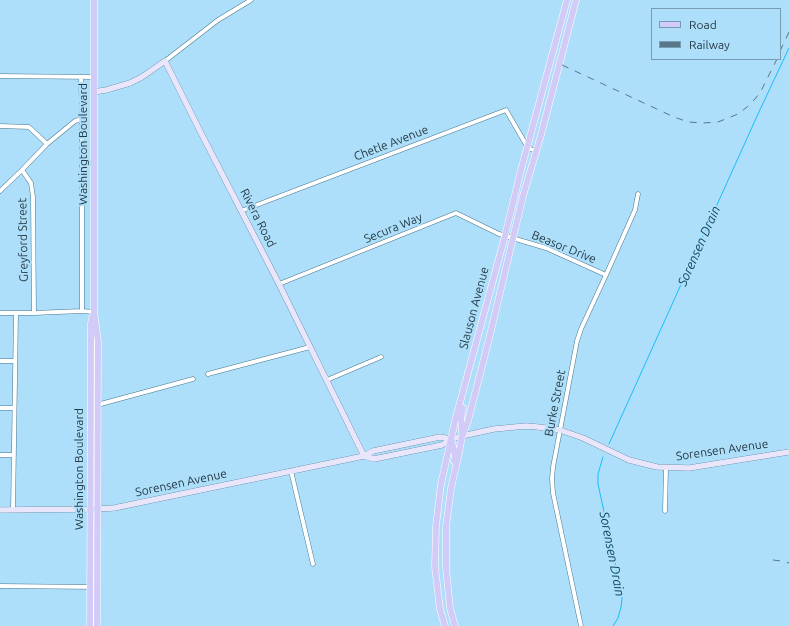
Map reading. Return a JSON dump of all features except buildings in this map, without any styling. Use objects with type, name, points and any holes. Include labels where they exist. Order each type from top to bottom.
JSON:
[{"type":"main road","name":"Washington Boulevard","points":[[90,626],[97,509],[98,405],[98,341],[94,312],[94,0]]},
{"type":"main road","name":"Slauson Avenue","points":[[445,626],[440,609],[435,567],[438,498],[455,421],[567,0]]},
{"type":"main road","name":"Slauson Avenue","points":[[455,626],[450,608],[446,568],[446,527],[450,494],[462,436],[468,421],[479,379],[523,196],[576,0]]},
{"type":"main road","points":[[564,9],[573,12]]},
{"type":"main road","name":"Washington Boulevard","points":[[94,312],[91,323],[90,509],[93,587],[97,626]]},
{"type":"main road","points":[[462,436],[461,418],[466,392],[464,389]]},
{"type":"main road","points":[[450,494],[448,488],[455,456],[451,439]]},
{"type":"street","points":[[94,92],[130,83],[142,77],[218,20],[251,0]]},
{"type":"street","name":"Rivera Road","points":[[165,61],[241,211],[280,284],[364,456]]},
{"type":"street","points":[[0,76],[94,77]]},
{"type":"street","name":"Washington Boulevard","points":[[81,77],[82,311]]},
{"type":"street","name":"Chetle Avenue","points":[[241,211],[506,110],[528,148]]},
{"type":"street","points":[[0,190],[47,144],[75,121],[82,119]]},
{"type":"street","points":[[0,126],[29,127],[47,144]]},
{"type":"street","points":[[528,148],[536,151]]},
{"type":"street","name":"Greyford Street","points":[[22,170],[31,183],[33,197],[34,313]]},
{"type":"street","name":"Burke Street","points":[[581,626],[553,492],[553,467],[577,341],[581,329],[635,210],[638,194]]},
{"type":"street","name":"Secura Way","points":[[280,284],[456,213],[505,236],[513,238]]},
{"type":"street","name":"Beasor Drive","points":[[513,238],[546,248],[606,275]]},
{"type":"street","points":[[0,313],[94,312]]},
{"type":"street","points":[[13,510],[16,313]]},
{"type":"street","points":[[208,374],[310,347]]},
{"type":"street","points":[[327,380],[381,357]]},
{"type":"street","points":[[0,361],[15,361]]},
{"type":"street","points":[[98,405],[193,379]]},
{"type":"street","points":[[0,408],[14,408]]},
{"type":"street","name":"Sorensen Avenue","points":[[0,510],[97,509],[124,506],[364,456],[374,459],[442,445],[451,439],[462,436],[494,429],[514,427],[538,427],[560,430],[583,438],[629,460],[666,468],[689,468],[789,452]]},
{"type":"street","points":[[0,455],[14,455]]},
{"type":"street","points":[[665,511],[666,468]]},
{"type":"street","points":[[291,471],[312,564]]},
{"type":"street","points":[[0,586],[93,587]]},
{"type":"waterway","name":"Sorensen Drain","points":[[609,444],[789,48]]},
{"type":"waterway","name":"Sorensen Drain","points":[[603,457],[598,474],[598,484],[622,599],[618,618],[613,626]]},
{"type":"railway","points":[[781,49],[789,32]]},
{"type":"railway","points":[[562,65],[674,117],[688,122],[703,123],[718,122],[738,114],[747,107],[761,91],[776,60]]},
{"type":"railway","points":[[773,560],[789,563]]}]
